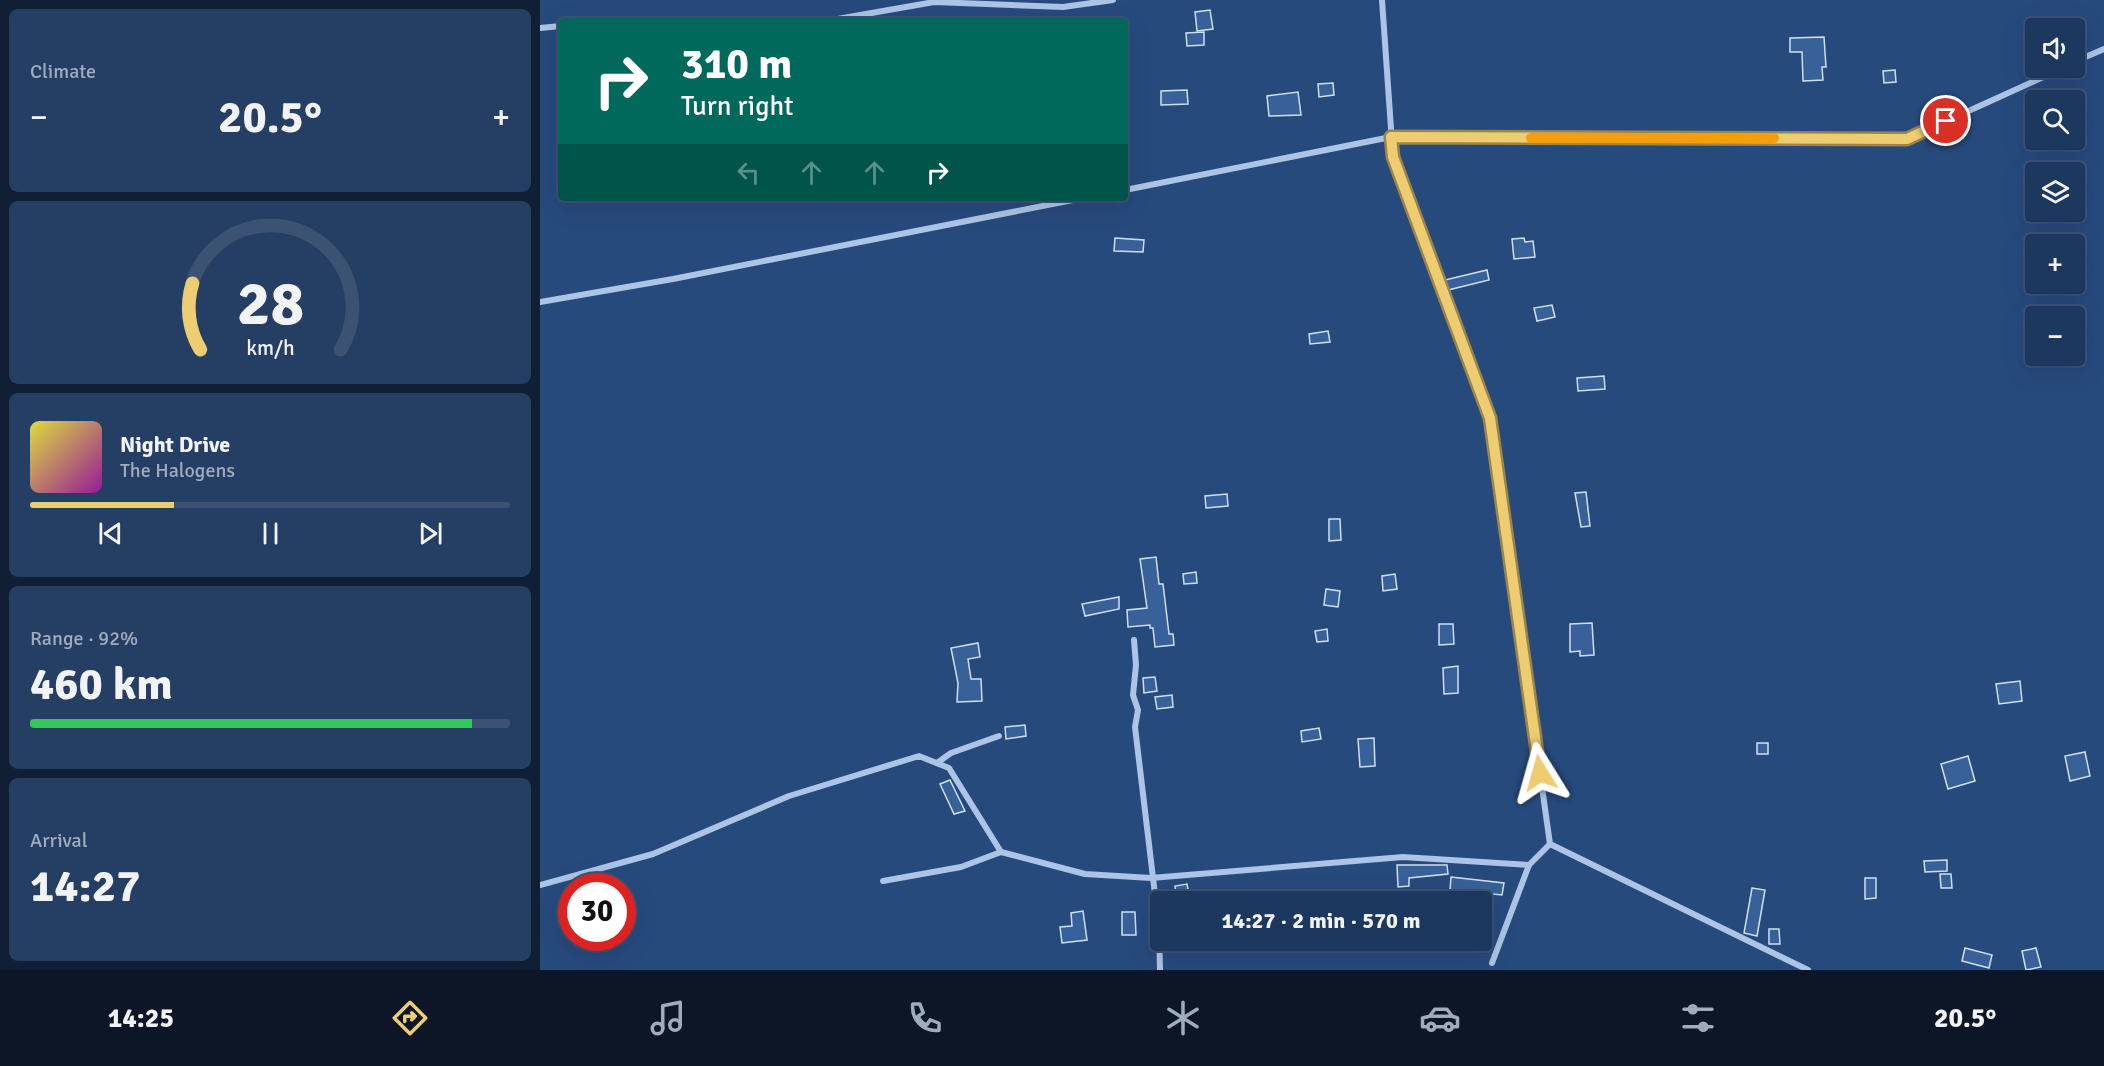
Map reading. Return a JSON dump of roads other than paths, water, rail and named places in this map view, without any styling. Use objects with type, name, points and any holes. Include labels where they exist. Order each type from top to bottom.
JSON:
[{"type":"street","points":[[843,18],[934,2],[1063,7],[1113,0]]},
{"type":"street","points":[[1382,0],[1393,157],[1490,418],[1550,844]]},
{"type":"street","points":[[540,28],[558,26]]},
{"type":"street","points":[[2085,57],[2104,49]]},
{"type":"street","points":[[1128,189],[1391,137],[1907,139],[2041,78]]},
{"type":"street","points":[[540,302],[673,279],[1068,201]]},
{"type":"street","points":[[1134,640],[1136,665],[1133,695],[1138,710],[1135,727],[1151,878],[1159,928],[1160,970]]},
{"type":"street","points":[[938,763],[951,753],[999,736]]},
{"type":"street","points":[[540,885],[653,854],[789,796],[919,756],[949,768],[1000,852]]},
{"type":"street","points":[[1492,963],[1529,865],[1550,844]]},
{"type":"street","points":[[1550,844],[1808,970]]},
{"type":"street","points":[[883,881],[962,867],[1000,852],[1084,874],[1151,878],[1403,857],[1529,865]]}]
